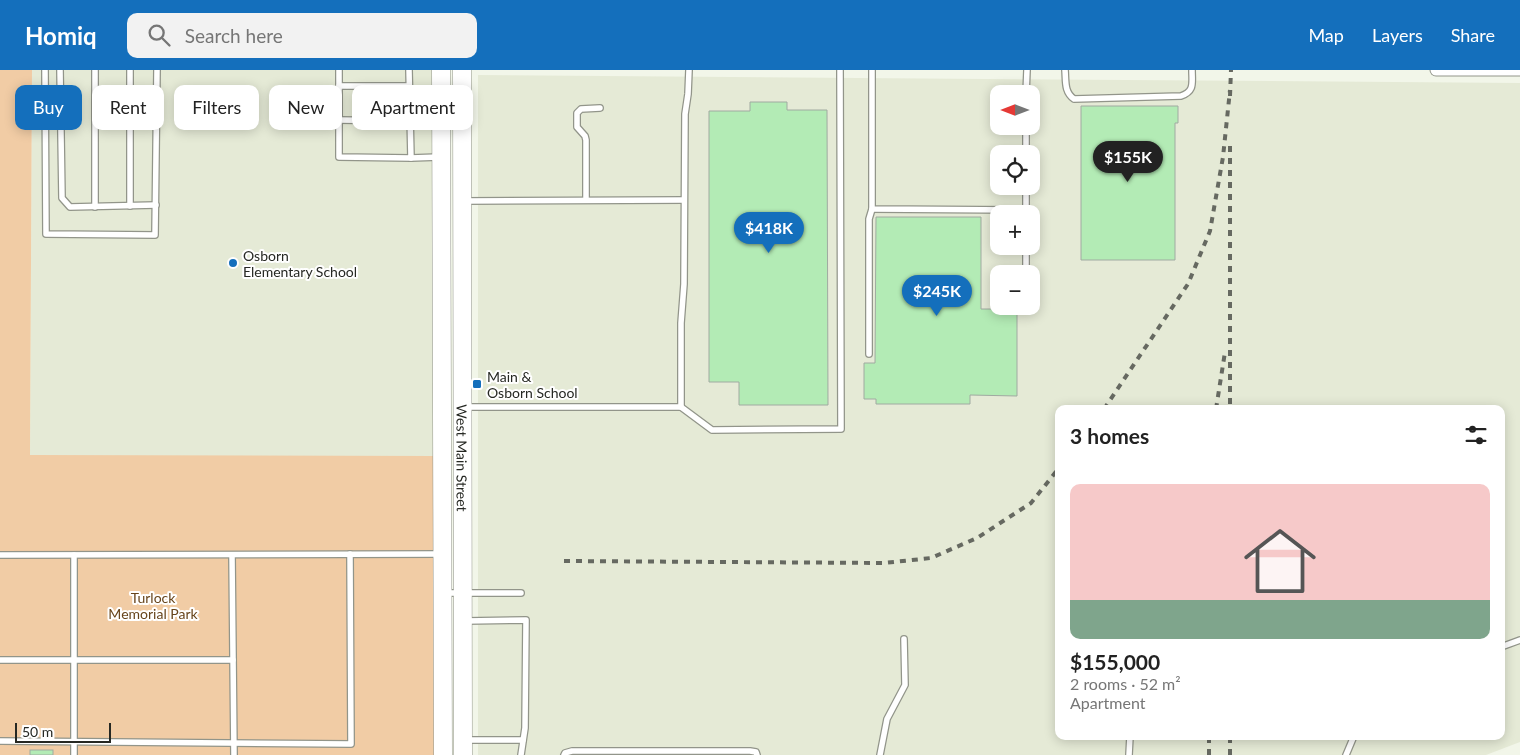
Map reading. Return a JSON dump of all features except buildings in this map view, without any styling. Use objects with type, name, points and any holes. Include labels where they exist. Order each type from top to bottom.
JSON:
[{"type":"main road","name":"West Main Street","points":[[441,70],[443,755]]},
{"type":"main road","name":"West Main Street","points":[[462,70],[463,748]]},
{"type":"street","points":[[1436,70],[1520,70]]},
{"type":"lane","points":[[46,70],[46,234],[155,235],[157,70]]},
{"type":"lane","points":[[60,70],[62,198],[70,207],[156,205]]},
{"type":"lane","points":[[95,70],[95,206]]},
{"type":"lane","points":[[130,70],[130,206]]},
{"type":"lane","points":[[339,70],[339,85]]},
{"type":"lane","points":[[409,70],[409,85]]},
{"type":"lane","points":[[681,408],[685,114],[688,94],[688,70]]},
{"type":"lane","points":[[463,407],[681,408],[712,430],[841,429],[840,70]]},
{"type":"lane","points":[[869,354],[872,70]]},
{"type":"lane","points":[[1026,70],[1026,85]]},
{"type":"lane","points":[[1066,70],[1066,89],[1068,95],[1074,98],[1181,96],[1188,94],[1191,90],[1192,70]]},
{"type":"lane","points":[[586,200],[586,136],[577,127],[577,115],[581,109],[600,108]]},
{"type":"lane","points":[[339,130],[339,157],[441,157]]},
{"type":"lane","points":[[410,130],[411,158]]},
{"type":"lane","points":[[463,201],[684,200]]},
{"type":"lane","points":[[872,209],[990,211]]},
{"type":"lane","points":[[232,554],[234,755]]},
{"type":"lane","points":[[0,741],[351,744],[350,554]]},
{"type":"lane","points":[[0,555],[442,554]]},
{"type":"lane","points":[[74,555],[74,755]]},
{"type":"lane","points":[[442,593],[521,593]]},
{"type":"lane","points":[[463,621],[526,620],[525,728],[521,755]]},
{"type":"lane","points":[[880,755],[887,719],[905,685],[904,638]]},
{"type":"lane","points":[[1505,646],[1520,640]]},
{"type":"lane","points":[[0,660],[233,660]]},
{"type":"lane","points":[[463,748],[523,740]]},
{"type":"lane","points":[[1129,755],[1130,740]]},
{"type":"lane","points":[[1346,755],[1352,740]]},
{"type":"lane","points":[[564,755],[572,751],[750,751],[756,752],[757,755]]},
{"type":"shaded area","name":"Osborn Elementary School","points":[[32,70],[434,70],[434,85],[352,85],[352,130],[434,130],[434,456],[30,456],[32,130],[82,130],[82,85],[32,85]]},
{"type":"shaded area","points":[[478,75],[1520,83],[1520,742],[1486,755],[478,755]]},
{"type":"green space","name":"Turlock Memorial Park","points":[[0,70],[32,70],[32,85],[15,85],[15,130],[32,130],[30,455],[434,456],[434,755],[0,755]]},
{"type":"railway","points":[[1230,96],[1231,70]]},
{"type":"railway","points":[[1107,405],[1188,284],[1210,231],[1223,157],[1230,90]]},
{"type":"railway","points":[[1230,146],[1230,405]]},
{"type":"railway","points":[[1217,405],[1225,352]]},
{"type":"railway","points":[[564,561],[884,563],[931,558],[977,538],[1031,503],[1055,473]]},
{"type":"railway","points":[[1209,740],[1209,755]]},
{"type":"railway","points":[[1230,740],[1230,755]]},
{"type":"place","name":"Osborn Elementary School","points":[[233,263]]},
{"type":"place","name":"Main & Osborn School","points":[[477,384]]}]
